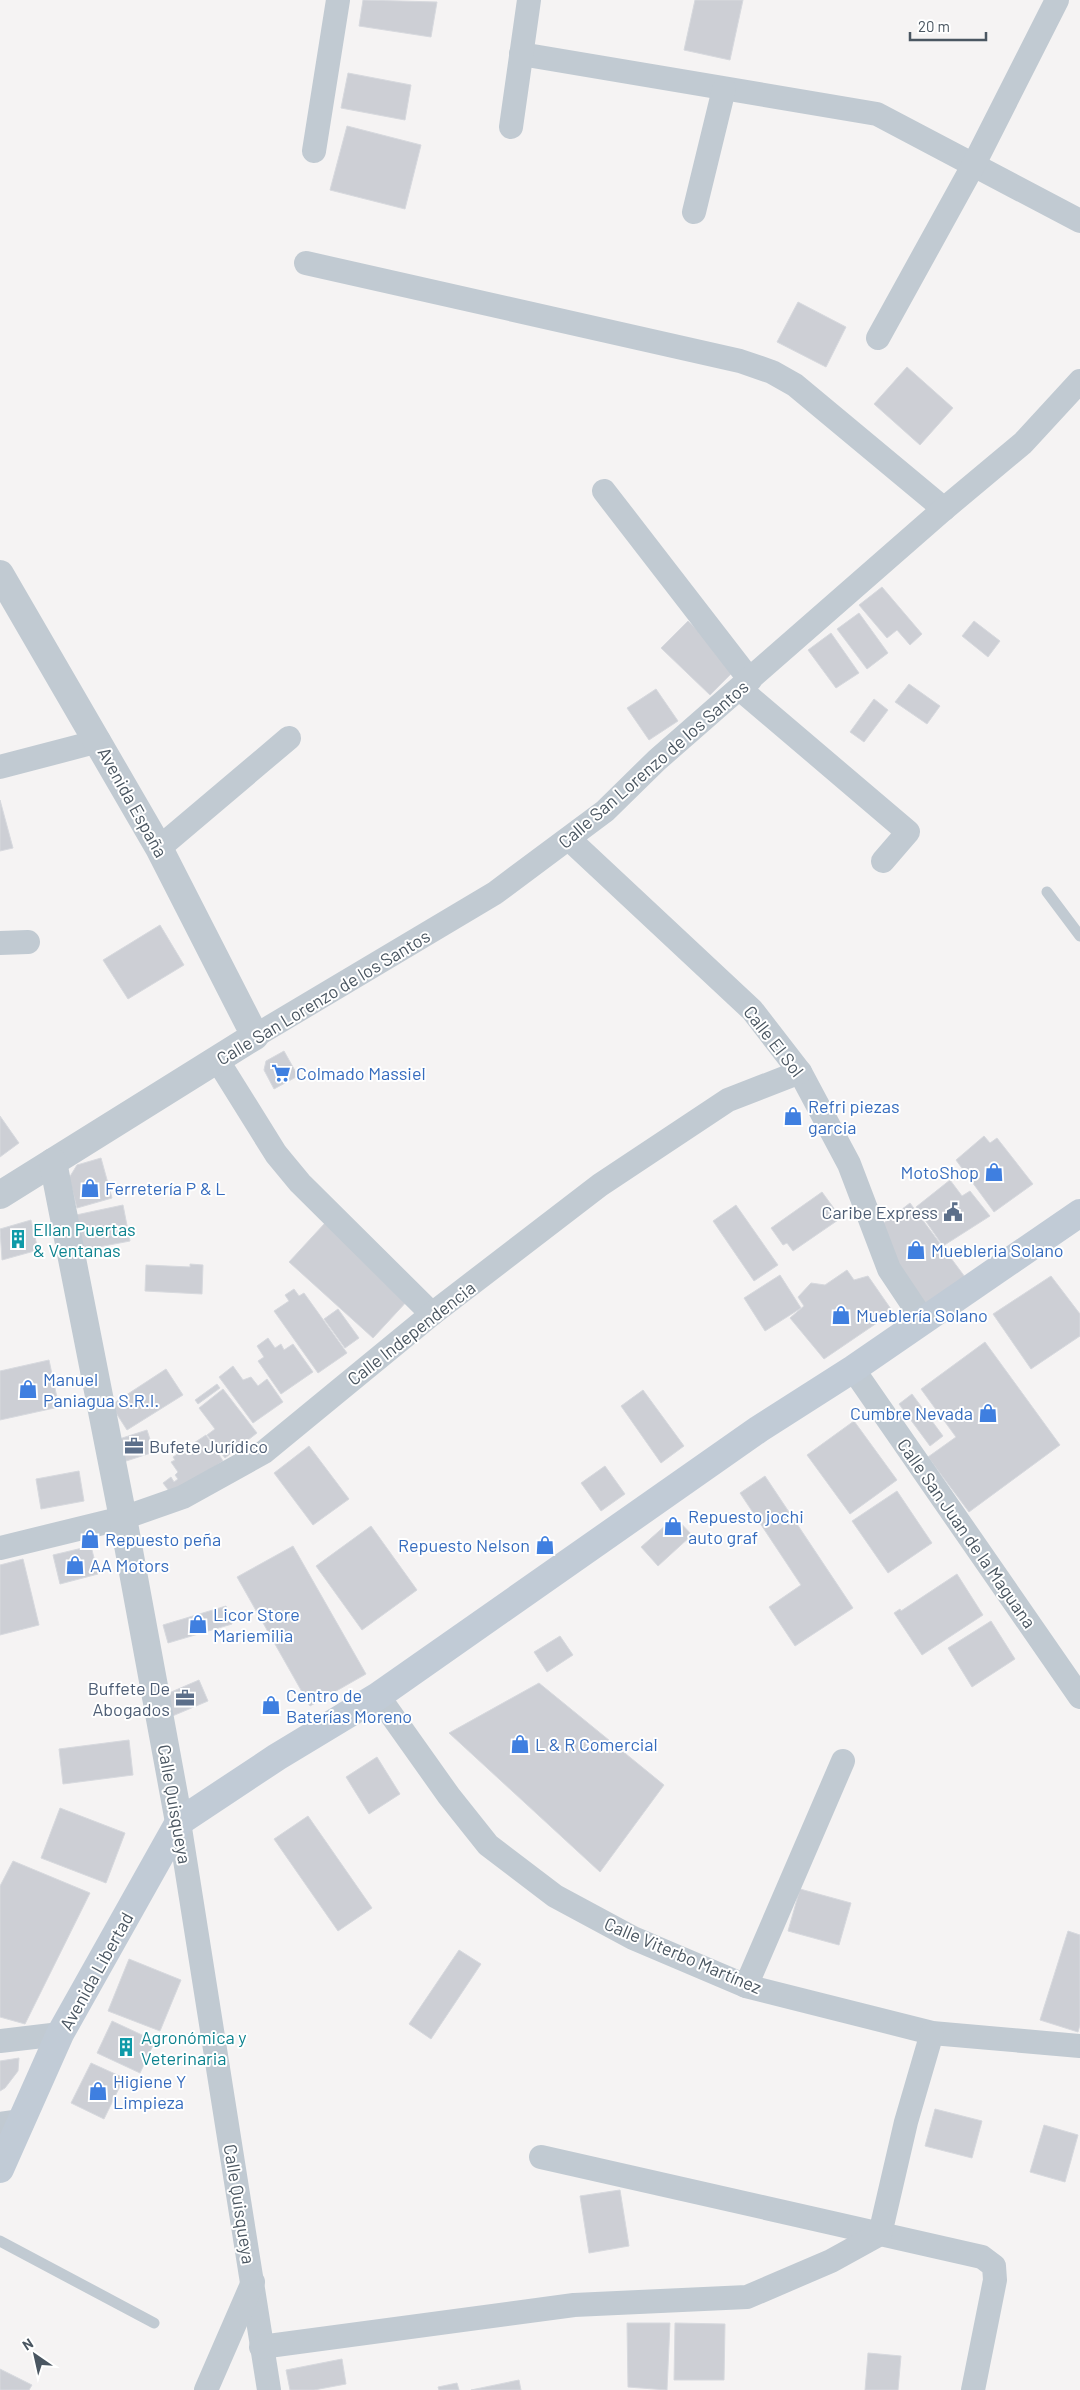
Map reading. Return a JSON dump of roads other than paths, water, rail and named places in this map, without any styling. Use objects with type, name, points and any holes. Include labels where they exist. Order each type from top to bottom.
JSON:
[{"type":"main road","points":[[180,1822],[277,1758],[378,1696],[759,1429],[853,1368],[1080,1213]]},
{"type":"main road","name":"Avenida Libertad","points":[[0,2168],[10,2125],[180,1822]]},
{"type":"street","points":[[314,151],[338,0]]},
{"type":"street","points":[[511,127],[529,0]]},
{"type":"street","points":[[878,338],[974,164],[1057,0]]},
{"type":"street","points":[[522,54],[877,114],[1080,221]]},
{"type":"street","points":[[694,212],[724,89]]},
{"type":"street","points":[[306,263],[740,361],[772,372],[810,396],[944,509]]},
{"type":"street","name":"Calle San Lorenzo de los Santos","points":[[0,1194],[218,1061],[255,1036],[495,893],[569,839],[605,811],[657,760],[944,509],[1023,443],[1080,381]]},
{"type":"street","points":[[604,491],[745,685],[908,832],[883,861]]},
{"type":"street","name":"Avenida España","points":[[0,574],[159,848],[255,1036]]},
{"type":"street","points":[[159,848],[289,738]]},
{"type":"street","points":[[0,767],[98,741]]},
{"type":"street","name":"Calle El Sol","points":[[569,839],[752,1010],[800,1072],[849,1164],[890,1269],[923,1320]]},
{"type":"street","points":[[0,943],[28,942]]},
{"type":"street","points":[[218,1061],[276,1154],[300,1183],[432,1314]]},
{"type":"street","name":"Calle Independencia","points":[[0,1548],[123,1518],[183,1496],[264,1452],[432,1314],[600,1185],[728,1100],[800,1072]]},
{"type":"street","name":"Calle Quisqueya","points":[[53,1162],[180,1822],[269,2390]]},
{"type":"street","name":"Calle San Juan de la Maguana","points":[[853,1368],[1080,1698]]},
{"type":"street","name":"Calle Viterbo Martínez","points":[[378,1696],[449,1796],[488,1845],[555,1896],[633,1938],[746,1986],[932,2033],[1080,2046]]},
{"type":"street","points":[[746,1986],[843,1761]]},
{"type":"street","points":[[261,2347],[574,2305],[747,2297],[831,2261],[880,2234],[906,2122],[932,2033]]},
{"type":"street","points":[[0,2041],[60,2034]]},
{"type":"street","points":[[541,2157],[982,2257],[994,2266],[995,2280],[973,2390]]},
{"type":"street","points":[[206,2390],[253,2282]]},
{"type":"lane","points":[[1047,892],[1080,936]]},
{"type":"lane","points":[[0,2241],[154,2323]]},
{"type":"place","name":"Colmado Massiel","points":[[281,1073]]},
{"type":"place","name":"Refri piezas garcia","points":[[793,1116]]},
{"type":"place","name":"MotoShop","points":[[994,1172]]},
{"type":"place","name":"Ferretería P & L","points":[[90,1188]]},
{"type":"place","name":"Caribe Express","points":[[953,1212]]},
{"type":"place","name":"Ellan Puertas & Ventanas","points":[[18,1239]]},
{"type":"place","name":"Muebleria Solano","points":[[916,1250]]},
{"type":"place","name":"Mueblería Solano","points":[[841,1315]]},
{"type":"place","name":"Manuel Paniagua S.R.I.","points":[[28,1389]]},
{"type":"place","name":"Cumbre Nevada","points":[[988,1413]]},
{"type":"place","name":"Bufete Jurídico","points":[[134,1446]]},
{"type":"place","name":"Repuesto jochi auto graf","points":[[673,1526]]},
{"type":"place","name":"Repuesto peña","points":[[90,1539]]},
{"type":"place","name":"Repuesto Nelson","points":[[545,1545]]},
{"type":"place","name":"AA Motors","points":[[75,1565]]},
{"type":"place","name":"Licor Store Mariemilia","points":[[198,1624]]},
{"type":"place","name":"Buffete De Abogados","points":[[185,1698]]},
{"type":"place","name":"Centro de Baterías Moreno","points":[[271,1705]]},
{"type":"place","name":"L & R Comercial","points":[[520,1744]]},
{"type":"place","name":"Agronómica y Veterinaria","points":[[126,2047]]},
{"type":"place","name":"Higiene Y Limpieza","points":[[98,2091]]}]
